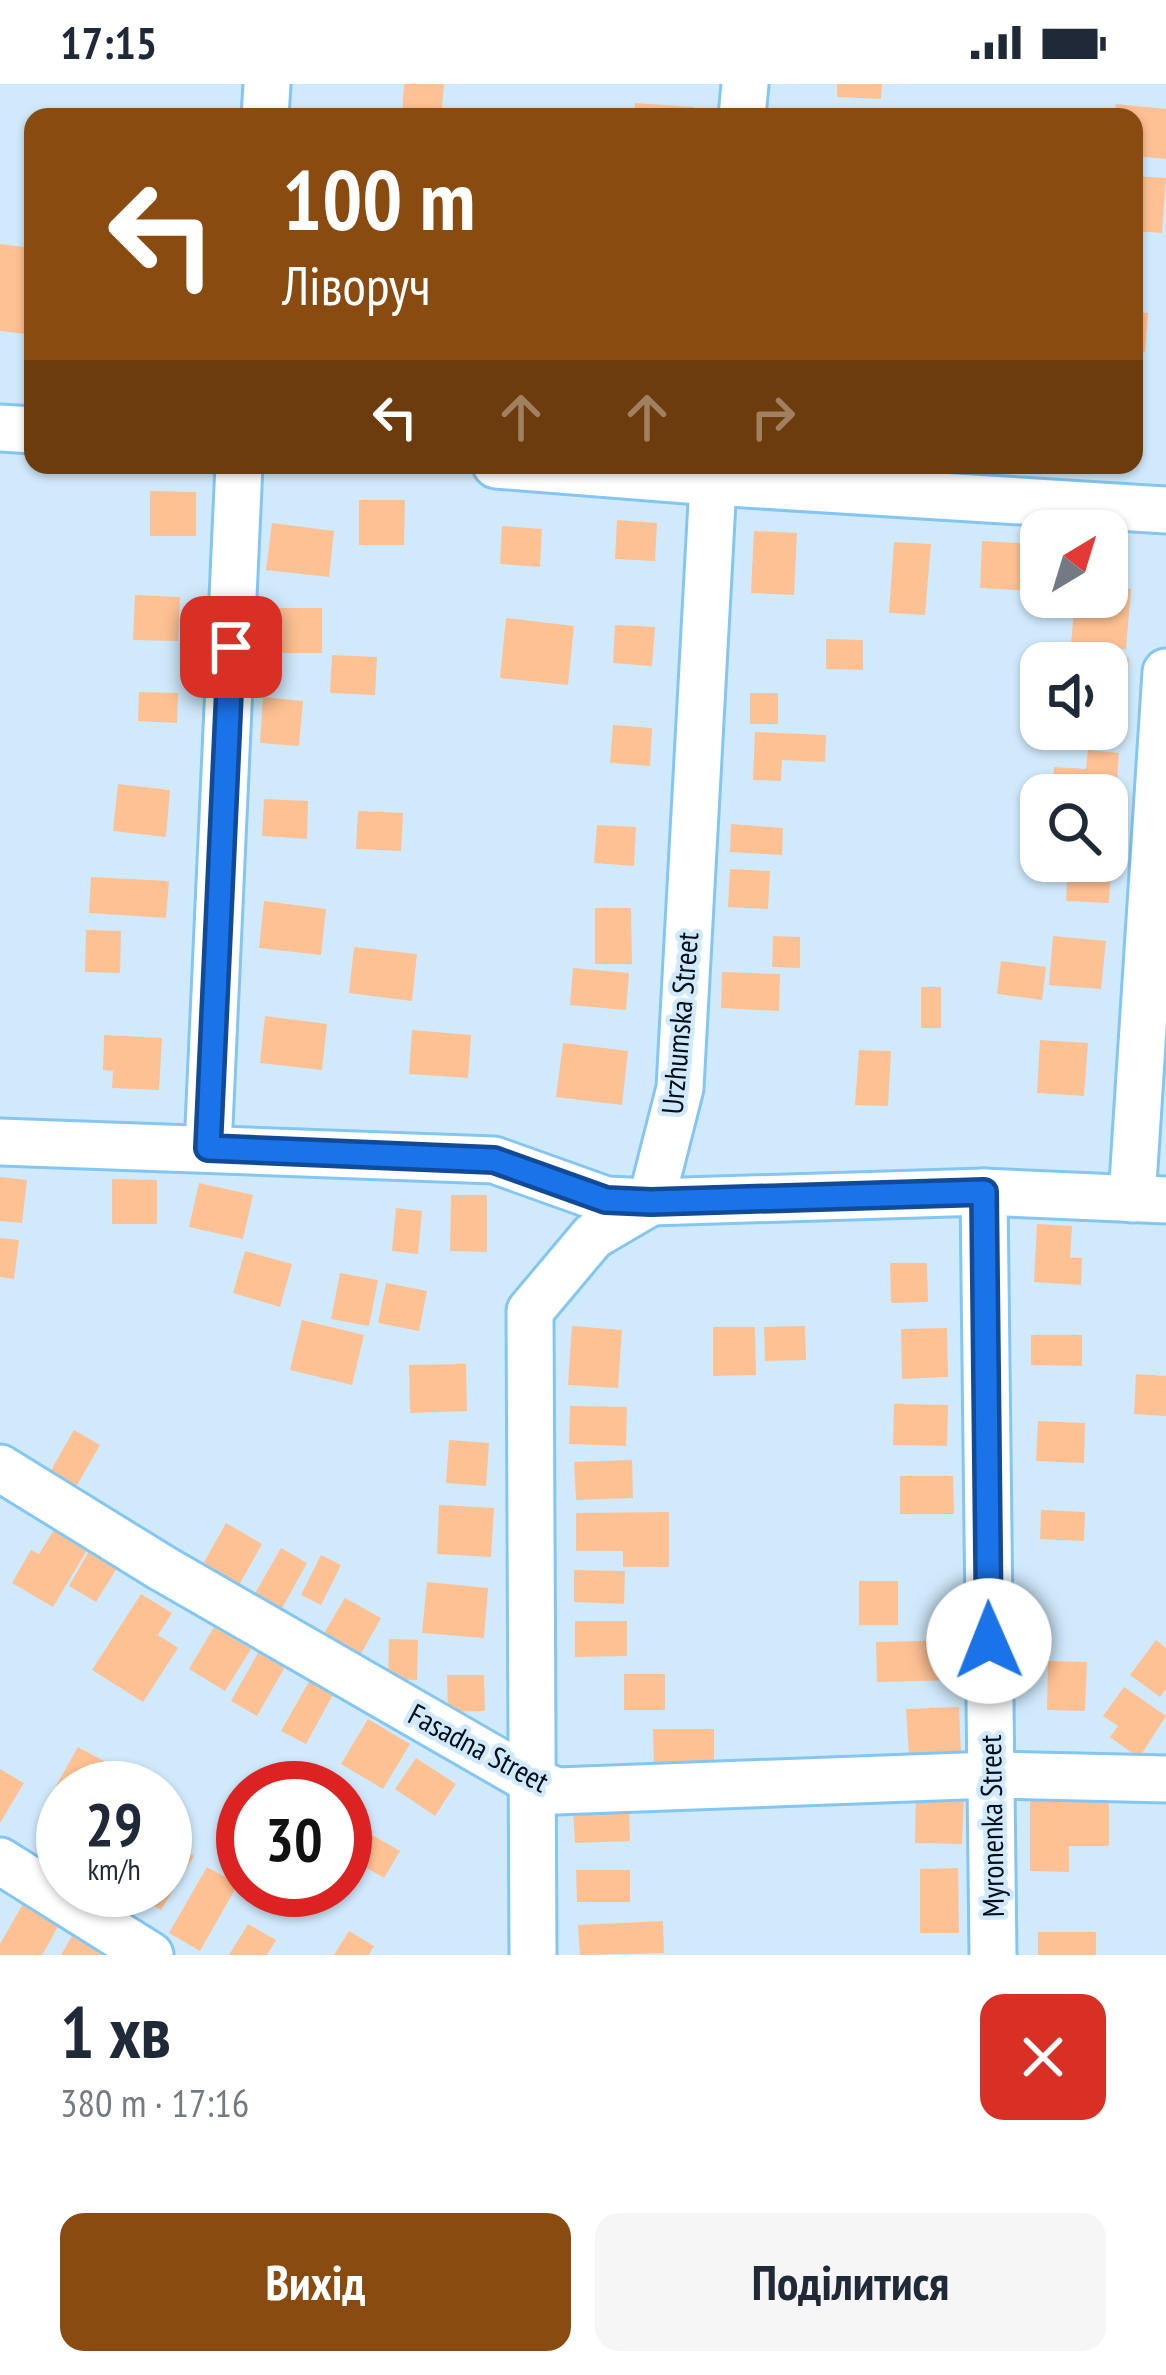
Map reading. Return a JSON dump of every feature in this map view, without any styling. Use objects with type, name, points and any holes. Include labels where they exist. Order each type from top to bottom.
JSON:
[{"type":"street","points":[[208,1148],[239,474]]},
{"type":"street","points":[[713,474],[1166,510]]},
{"type":"street","name":"Urzhumska Street","points":[[651,1202],[680,1088],[713,474]]},
{"type":"street","points":[[0,1142],[494,1160],[606,1200],[984,1192],[1149,1199],[1166,672]]},
{"type":"street","name":"Myronenka Street","points":[[984,1192],[993,1955]]},
{"type":"street","points":[[533,1955],[530,1311],[592,1236],[651,1202]]},
{"type":"street","name":"Fasadna Street","points":[[0,1468],[162,1568],[557,1791],[991,1775],[1166,1779]]},
{"type":"street","points":[[0,1862],[150,1955]]},
{"type":"building","points":[[404,84],[444,84],[442,108],[403,108]]},
{"type":"building","points":[[837,84],[882,84],[881,99],[837,97]]},
{"type":"building","points":[[635,103],[694,107],[694,108],[635,108]]},
{"type":"building","points":[[1116,104],[1166,109],[1166,159],[1143,157],[1143,108],[1115,108]]},
{"type":"building","points":[[1143,177],[1166,178],[1162,233],[1143,232]]},
{"type":"building","points":[[0,244],[24,247],[24,334],[0,331]]},
{"type":"building","points":[[1143,313],[1148,313],[1143,352]]},
{"type":"building","points":[[150,491],[196,492],[196,536],[150,536]]},
{"type":"building","points":[[359,500],[405,500],[404,545],[359,545]]},
{"type":"building","points":[[617,520],[657,523],[655,561],[615,559]]},
{"type":"building","points":[[272,523],[334,531],[329,577],[266,570]]},
{"type":"building","points":[[502,526],[542,529],[540,567],[500,564]]},
{"type":"building","points":[[754,531],[797,533],[794,595],[751,593]]},
{"type":"building","points":[[982,541],[1020,543],[1020,590],[980,588]]},
{"type":"building","points":[[894,542],[931,544],[925,615],[889,613]]},
{"type":"building","points":[[1131,589],[1127,642],[1071,642],[1073,618],[1128,618]]},
{"type":"building","points":[[135,595],[180,597],[178,641],[133,640]]},
{"type":"building","points":[[277,608],[322,608],[322,653],[277,653]]},
{"type":"building","points":[[506,618],[574,626],[568,685],[500,678]]},
{"type":"building","points":[[615,625],[655,627],[652,666],[613,663]]},
{"type":"building","points":[[826,639],[863,640],[863,670],[826,669]]},
{"type":"building","points":[[332,655],[377,657],[375,695],[330,693]]},
{"type":"building","points":[[139,692],[178,693],[177,723],[138,721]]},
{"type":"building","points":[[750,693],[778,693],[778,724],[750,724]]},
{"type":"building","points":[[263,697],[303,701],[299,746],[260,743]]},
{"type":"building","points":[[613,725],[652,728],[650,766],[610,763]]},
{"type":"building","points":[[755,732],[826,735],[825,762],[782,760],[781,781],[753,780]]},
{"type":"building","points":[[1088,750],[1119,753],[1117,774],[1054,774],[1054,767],[1086,769]]},
{"type":"building","points":[[118,784],[170,790],[166,837],[113,831]]},
{"type":"building","points":[[264,799],[308,801],[307,839],[262,836]]},
{"type":"building","points":[[358,811],[403,813],[401,851],[356,849]]},
{"type":"building","points":[[731,824],[783,828],[782,855],[730,852]]},
{"type":"building","points":[[597,825],[636,827],[634,866],[594,863]]},
{"type":"building","points":[[730,869],[770,871],[768,909],[728,907]]},
{"type":"building","points":[[91,877],[169,881],[166,918],[89,913]]},
{"type":"building","points":[[1067,882],[1110,882],[1109,903],[1066,901]]},
{"type":"building","points":[[264,901],[326,909],[321,955],[259,948]]},
{"type":"building","points":[[595,908],[631,908],[632,964],[595,964]]},
{"type":"building","points":[[86,930],[121,931],[120,973],[85,972]]},
{"type":"building","points":[[773,936],[800,937],[800,968],[772,967]]},
{"type":"building","points":[[1053,936],[1106,941],[1101,989],[1049,985]]},
{"type":"building","points":[[354,947],[417,954],[412,1001],[349,993]]},
{"type":"building","points":[[1001,961],[1046,967],[1042,1000],[997,994]]},
{"type":"building","points":[[573,968],[629,973],[626,1010],[570,1005]]},
{"type":"building","points":[[722,972],[780,974],[779,1011],[721,1008]]},
{"type":"building","points":[[921,987],[941,987],[941,1028],[921,1028]]},
{"type":"building","points":[[265,1016],[327,1024],[322,1070],[260,1063]]},
{"type":"building","points":[[412,1030],[471,1035],[468,1078],[409,1074]]},
{"type":"building","points":[[104,1035],[162,1038],[159,1090],[112,1088],[113,1071],[103,1070]]},
{"type":"building","points":[[1040,1040],[1088,1043],[1084,1096],[1037,1093]]},
{"type":"building","points":[[563,1043],[628,1051],[622,1105],[556,1097]]},
{"type":"building","points":[[859,1050],[891,1051],[888,1106],[855,1105]]},
{"type":"building","points":[[0,1177],[27,1180],[22,1223],[0,1221]]},
{"type":"building","points":[[112,1179],[157,1180],[157,1224],[112,1224]]},
{"type":"building","points":[[199,1183],[253,1195],[243,1239],[189,1227]]},
{"type":"building","points":[[451,1195],[487,1195],[487,1252],[450,1251]]},
{"type":"building","points":[[396,1208],[422,1211],[418,1254],[392,1251]]},
{"type":"building","points":[[1037,1224],[1072,1226],[1070,1258],[1082,1258],[1081,1285],[1034,1282]]},
{"type":"building","points":[[0,1238],[19,1240],[14,1279],[0,1277]]},
{"type":"building","points":[[245,1251],[292,1264],[280,1307],[233,1293]]},
{"type":"building","points":[[890,1263],[927,1263],[928,1302],[891,1303]]},
{"type":"building","points":[[340,1273],[378,1280],[369,1326],[331,1319]]},
{"type":"building","points":[[386,1283],[427,1291],[419,1331],[378,1323]]},
{"type":"building","points":[[302,1320],[364,1335],[352,1385],[290,1370]]},
{"type":"building","points":[[572,1326],[622,1330],[618,1388],[568,1385]]},
{"type":"building","points":[[805,1326],[806,1360],[765,1361],[764,1327]]},
{"type":"building","points":[[713,1327],[755,1327],[756,1375],[713,1376]]},
{"type":"building","points":[[947,1328],[948,1377],[902,1379],[901,1329]]},
{"type":"building","points":[[1031,1335],[1082,1335],[1082,1366],[1031,1365]]},
{"type":"building","points":[[466,1364],[467,1411],[410,1413],[409,1365]]},
{"type":"building","points":[[1136,1374],[1166,1376],[1166,1416],[1134,1414]]},
{"type":"building","points":[[894,1404],[948,1405],[947,1446],[893,1445]]},
{"type":"building","points":[[570,1406],[627,1407],[626,1446],[569,1444]]},
{"type":"building","points":[[1038,1421],[1085,1423],[1084,1463],[1036,1461]]},
{"type":"building","points":[[74,1430],[100,1445],[72,1494],[46,1479]]},
{"type":"building","points":[[449,1440],[489,1443],[486,1486],[446,1483]]},
{"type":"building","points":[[632,1460],[633,1498],[576,1500],[574,1462]]},
{"type":"building","points":[[900,1476],[953,1476],[954,1514],[900,1514]]},
{"type":"building","points":[[439,1505],[494,1508],[491,1557],[437,1554]]},
{"type":"building","points":[[1041,1510],[1085,1512],[1084,1541],[1040,1539]]},
{"type":"building","points":[[669,1512],[669,1567],[623,1567],[623,1551],[576,1551],[576,1513]]},
{"type":"building","points":[[226,1523],[262,1544],[238,1587],[202,1566]]},
{"type":"building","points":[[57,1525],[90,1545],[53,1607],[12,1583],[31,1550],[39,1554]]},
{"type":"building","points":[[92,1546],[120,1563],[96,1602],[69,1586]]},
{"type":"building","points":[[281,1548],[307,1563],[280,1612],[253,1597]]},
{"type":"building","points":[[321,1555],[341,1565],[321,1605],[301,1595]]},
{"type":"building","points":[[574,1570],[625,1571],[624,1604],[574,1602]]},
{"type":"building","points":[[859,1581],[898,1581],[898,1625],[859,1625]]},
{"type":"building","points":[[427,1582],[488,1588],[484,1638],[422,1633]]},
{"type":"building","points":[[141,1594],[172,1613],[158,1635],[178,1648],[143,1702],[92,1670]]},
{"type":"building","points":[[345,1598],[381,1618],[357,1661],[320,1640]]},
{"type":"building","points":[[575,1621],[627,1621],[627,1656],[575,1657]]},
{"type":"building","points":[[214,1627],[251,1649],[225,1691],[189,1669]]},
{"type":"building","points":[[389,1639],[418,1640],[417,1680],[388,1679]]},
{"type":"building","points":[[958,1640],[959,1680],[877,1682],[876,1642]]},
{"type":"building","points":[[1156,1640],[1166,1648],[1166,1689],[1160,1697],[1130,1675]]},
{"type":"building","points":[[258,1653],[285,1667],[257,1716],[231,1701]]},
{"type":"building","points":[[1048,1661],[1087,1662],[1085,1711],[1047,1710]]},
{"type":"building","points":[[624,1674],[665,1674],[665,1710],[624,1710]]},
{"type":"building","points":[[447,1675],[484,1675],[485,1711],[448,1712]]},
{"type":"building","points":[[311,1678],[335,1691],[306,1744],[281,1731]]},
{"type":"building","points":[[1124,1687],[1166,1716],[1139,1758],[1110,1737],[1118,1726],[1103,1716]]},
{"type":"building","points":[[959,1707],[961,1753],[909,1755],[906,1709]]},
{"type":"building","points":[[368,1719],[410,1744],[383,1789],[372,1782],[372,1761],[343,1761]]},
{"type":"building","points":[[653,1729],[714,1729],[714,1768],[654,1768]]},
{"type":"building","points":[[78,1747],[104,1761],[70,1761]]},
{"type":"building","points":[[416,1758],[456,1784],[435,1816],[395,1789]]},
{"type":"building","points":[[0,1769],[24,1783],[0,1823]]},
{"type":"building","points":[[916,1793],[964,1794],[962,1844],[915,1843]]},
{"type":"building","points":[[1030,1797],[1109,1797],[1109,1846],[1069,1846],[1069,1872],[1030,1871]]},
{"type":"building","points":[[629,1807],[630,1841],[575,1843],[573,1810]]},
{"type":"building","points":[[372,1835],[400,1851],[384,1878],[372,1871]]},
{"type":"building","points":[[207,1867],[216,1872],[219,1917],[200,1951],[169,1933],[178,1917],[192,1917],[192,1893]]},
{"type":"building","points":[[958,1868],[959,1933],[920,1933],[920,1869]]},
{"type":"building","points":[[576,1870],[630,1870],[630,1902],[577,1902]]},
{"type":"building","points":[[23,1904],[36,1912],[36,1917],[59,1925],[42,1955],[0,1955],[0,1944]]},
{"type":"building","points":[[663,1921],[664,1953],[580,1955],[578,1925]]},
{"type":"building","points":[[248,1924],[276,1940],[267,1955],[229,1955]]},
{"type":"building","points":[[349,1931],[374,1946],[369,1955],[334,1955]]},
{"type":"building","points":[[1038,1932],[1096,1932],[1096,1955],[1038,1955]]},
{"type":"building","points":[[72,1936],[102,1955],[61,1955]]},
{"type":"route","points":[[231,647],[208,1148],[494,1160],[606,1200],[984,1192],[989,1641]]}]
